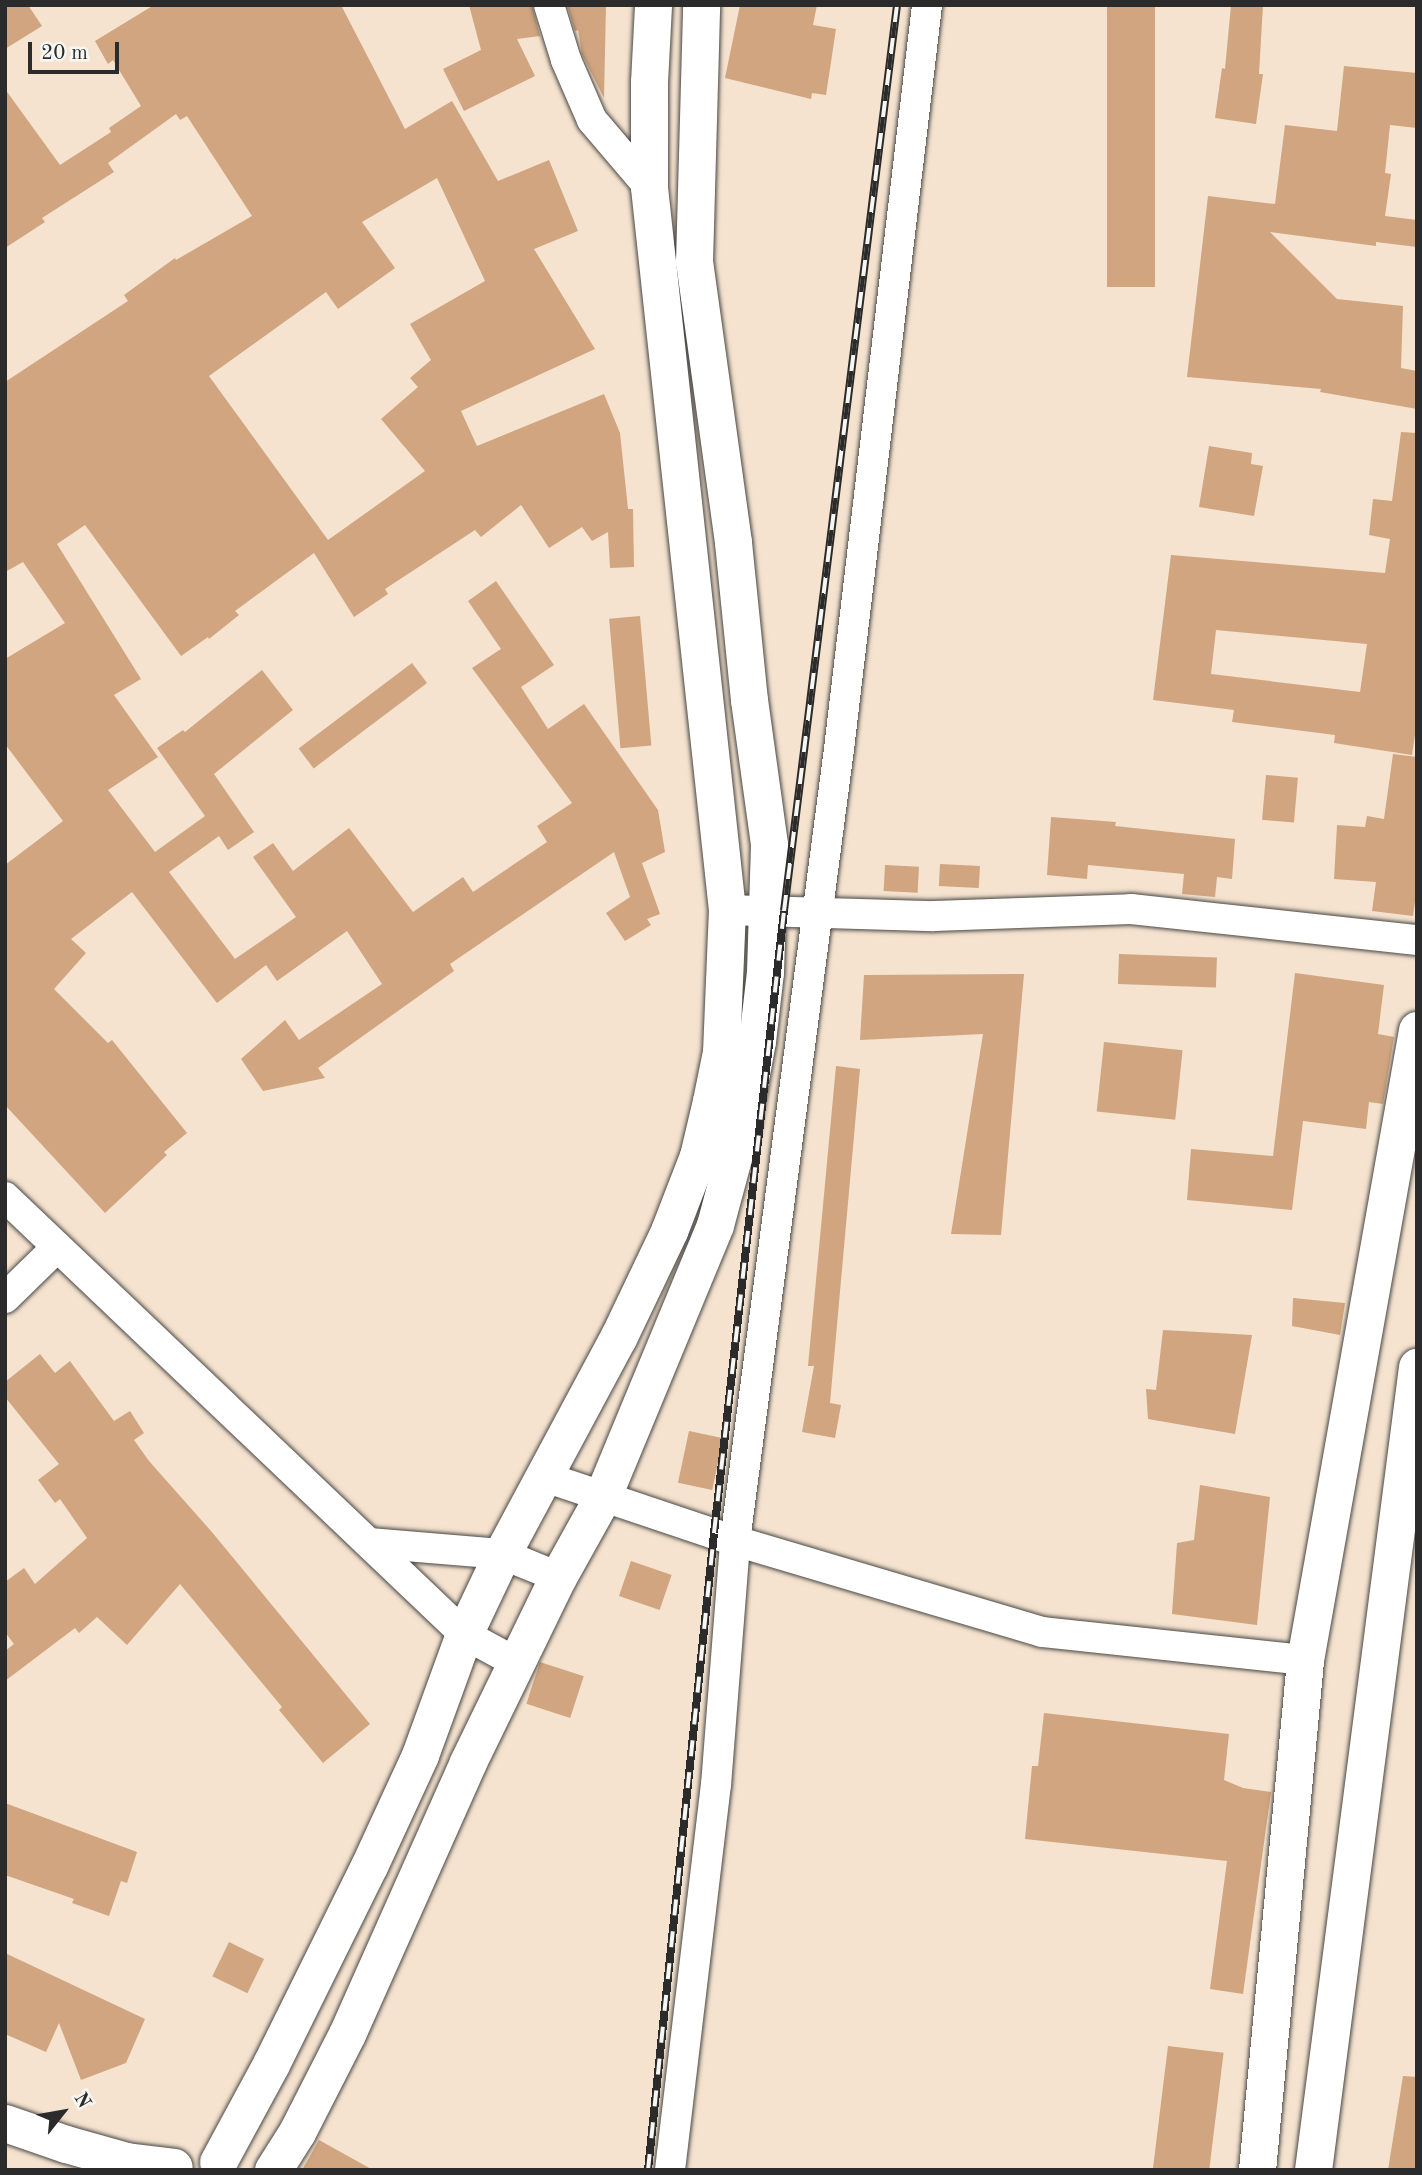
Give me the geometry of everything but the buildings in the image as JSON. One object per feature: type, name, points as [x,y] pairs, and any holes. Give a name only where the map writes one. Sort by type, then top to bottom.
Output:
[{"type":"street","points":[[548,5],[566,60],[592,120],[649,187]]},
{"type":"street","points":[[5,2123],[114,2157],[173,2169],[188,2161],[223,2166],[420,1755],[464,1634],[502,1554],[545,1477],[652,1267],[698,1156],[720,1052],[727,910],[649,187],[649,82],[653,5]]},
{"type":"street","points":[[273,2170],[297,2132],[347,2034],[468,1762],[558,1577],[602,1498],[715,1225],[741,1128],[757,1041],[769,844],[763,785],[749,699],[733,542],[694,262],[701,5]]},
{"type":"street","points":[[670,2170],[715,1799],[735,1541],[882,400],[927,5]]},
{"type":"street","points":[[727,910],[934,916],[1131,909],[1417,940]]},
{"type":"street","points":[[1257,2170],[1305,1660],[1417,1030]]},
{"type":"street","points":[[5,1197],[464,1634],[517,1663]]},
{"type":"street","points":[[5,1298],[57,1247]]},
{"type":"street","points":[[1313,2170],[1417,1367]]},
{"type":"street","points":[[545,1477],[602,1498],[665,1514],[735,1541],[1042,1632],[1305,1660]]},
{"type":"street","points":[[369,1543],[502,1554],[558,1577]]},
{"type":"railway","points":[[648,2170],[714,1533],[784,911],[897,5]]}]
